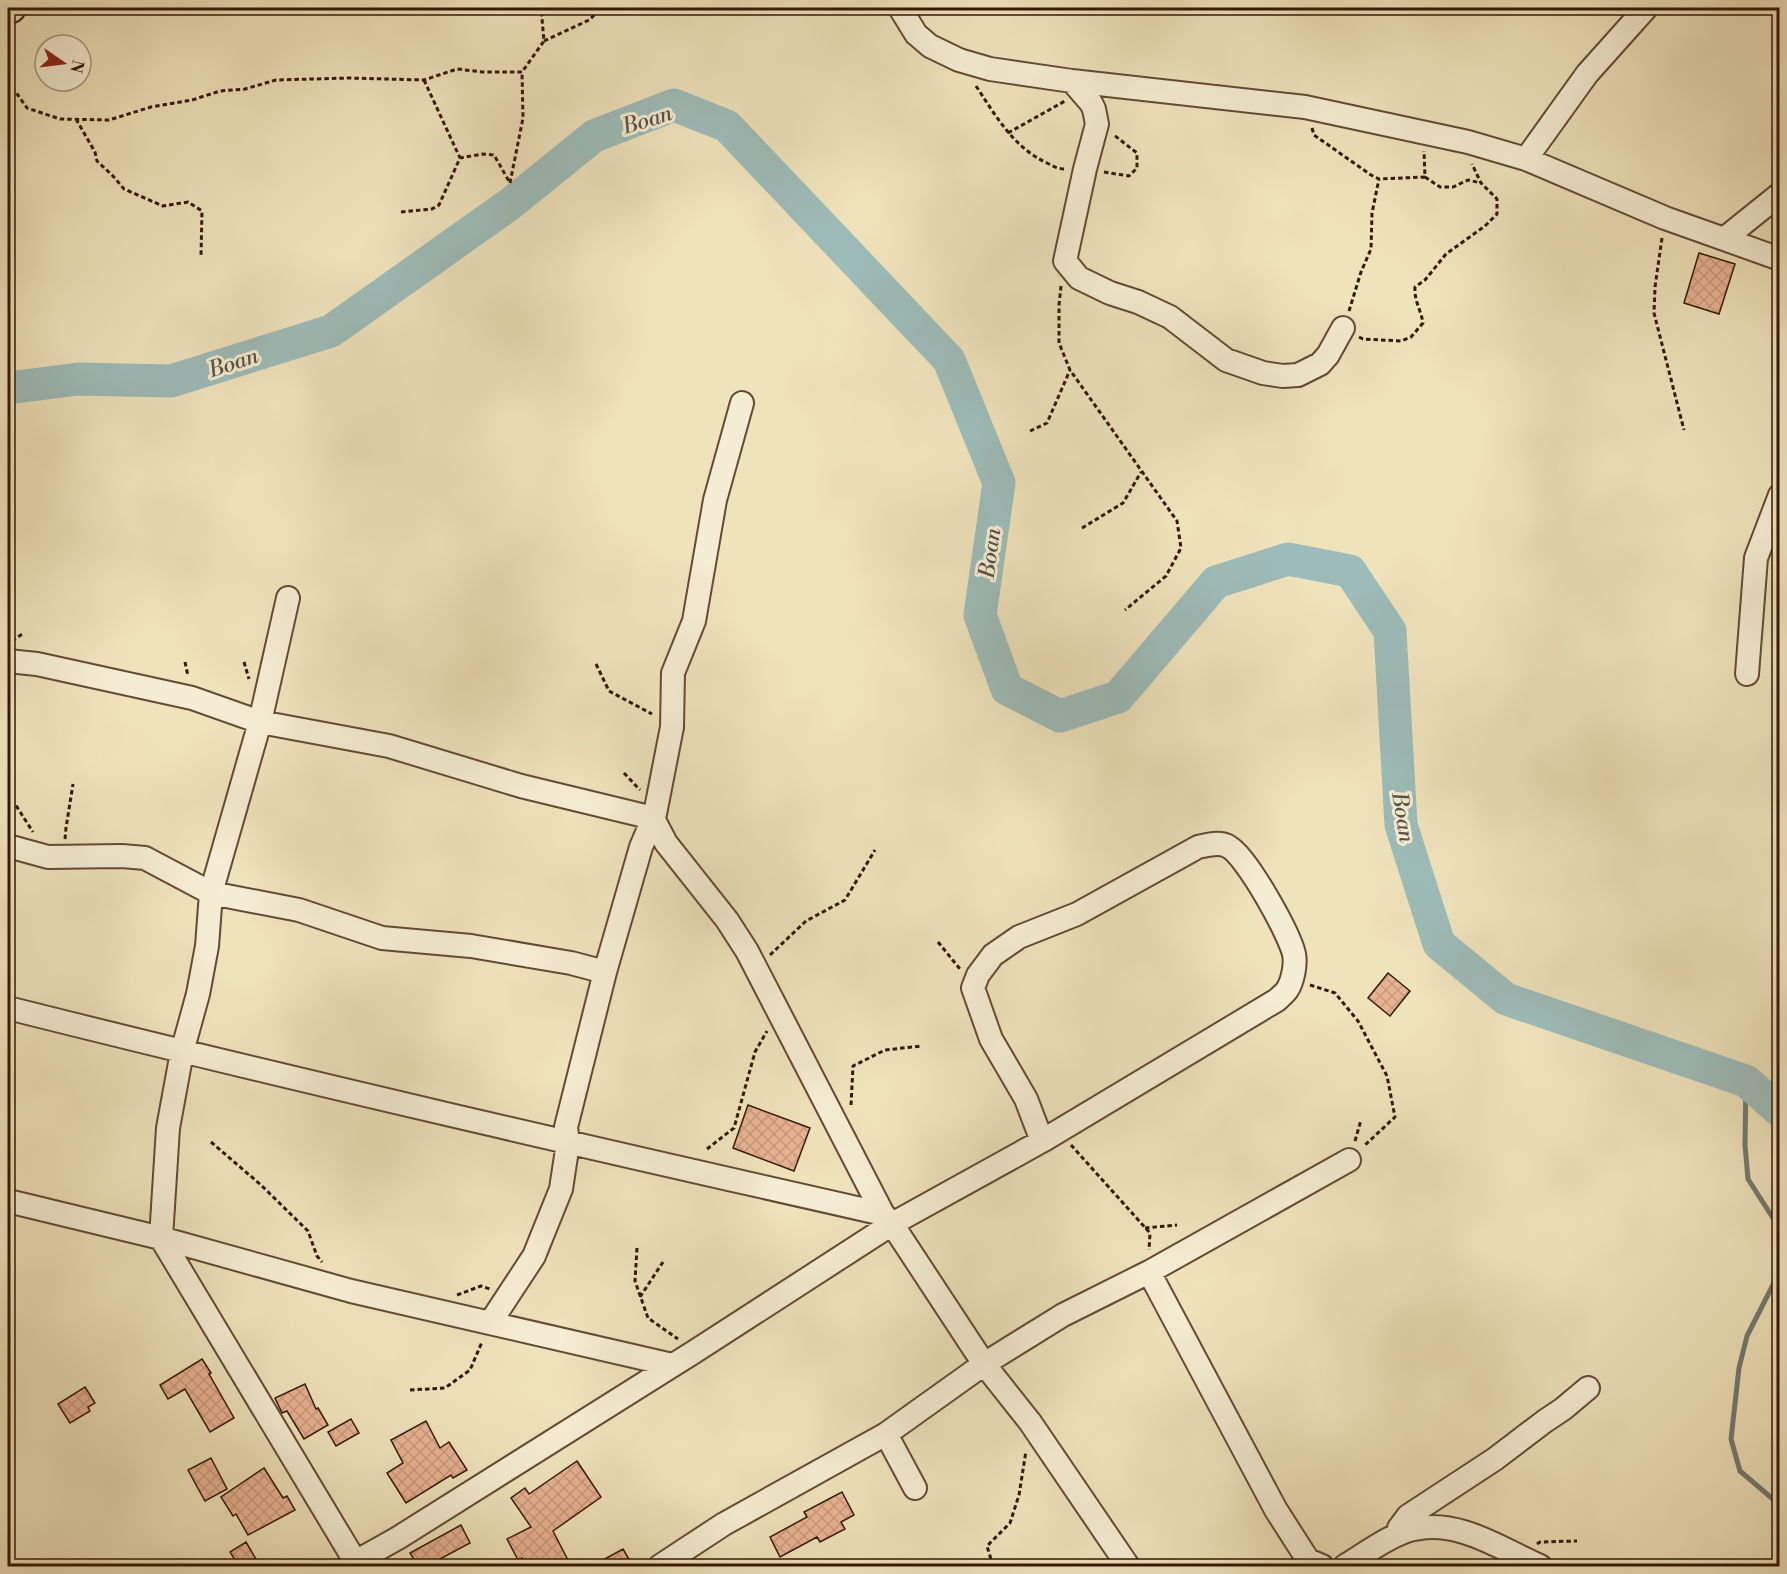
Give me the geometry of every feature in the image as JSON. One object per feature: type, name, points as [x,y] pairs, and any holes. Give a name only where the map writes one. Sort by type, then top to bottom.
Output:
[{"type":"street","points":[[900,8],[916,34],[930,46],[959,60],[990,69],[1077,86],[1305,107],[1468,142],[1526,159],[1665,218],[1779,259]]},
{"type":"street","points":[[1526,159],[1587,74],[1646,8]]},
{"type":"street","points":[[1077,86],[1094,109],[1097,124],[1065,261],[1079,278],[1170,317],[1226,360],[1263,373],[1283,376],[1298,375],[1320,364],[1328,355],[1343,328]]},
{"type":"street","points":[[1724,239],[1779,194]]},
{"type":"street","points":[[490,1323],[534,1256],[561,1189],[568,1143],[566,1126],[605,972],[642,847],[653,818],[672,725],[673,673],[694,621],[715,500],[742,403]]},
{"type":"street","points":[[1747,674],[1756,558],[1779,495]]},
{"type":"street","points":[[288,598],[260,722],[211,894],[207,946],[198,994],[182,1052],[168,1128],[161,1238],[354,1565],[694,1352],[888,1219],[1050,1136],[1277,999],[1287,990],[1292,979],[1294,954],[1283,925],[1242,857],[1228,845],[1214,843],[1198,847],[1077,914],[1020,937],[993,955],[978,975],[972,988],[991,1039],[1050,1136]]},
{"type":"street","points":[[8,661],[37,664],[192,698],[260,722],[389,746],[521,786],[653,818],[666,843],[727,920],[756,968],[888,1219],[984,1364],[1030,1422],[1128,1566]]},
{"type":"street","points":[[8,846],[57,857],[145,858],[211,894],[299,910],[382,938],[471,946],[571,963],[605,972]]},
{"type":"street","points":[[8,1008],[182,1052],[888,1219]]},
{"type":"street","points":[[660,1566],[724,1524],[886,1434],[984,1364],[1063,1315],[1149,1272],[1349,1160]]},
{"type":"street","points":[[8,1201],[161,1238],[351,1291],[672,1365]]},
{"type":"street","points":[[1149,1272],[1276,1510],[1308,1560],[1322,1566]]},
{"type":"street","points":[[1397,1535],[1408,1516],[1495,1459],[1588,1388]]},
{"type":"street","points":[[886,1434],[915,1488]]},
{"type":"street","points":[[1345,1566],[1397,1535],[1413,1529],[1432,1527],[1454,1530],[1498,1545],[1540,1566]]},
{"type":"path","points":[[541,8],[544,41]]},
{"type":"path","points":[[460,158],[483,154],[494,155],[510,183],[524,118],[522,72],[544,41],[589,20],[602,8]]},
{"type":"path","points":[[959,60],[1008,133],[1034,157],[1059,169],[1085,169],[1130,176],[1137,168],[1137,153],[1097,124]]},
{"type":"path","points":[[8,81],[27,108],[60,119],[109,120],[151,107],[192,100],[220,91],[245,88],[276,80],[349,78],[424,80],[457,69],[522,72]]},
{"type":"path","points":[[401,212],[432,209],[439,206],[460,158],[424,80]]},
{"type":"path","points":[[1008,133],[1077,86]]},
{"type":"path","points":[[1305,107],[1314,135],[1379,179],[1425,177],[1440,187],[1453,187],[1468,180],[1481,183]]},
{"type":"path","points":[[76,119],[95,152],[97,161],[114,176],[124,189],[163,206],[188,202],[202,211],[201,256]]},
{"type":"path","points":[[1421,132],[1426,166],[1425,177]]},
{"type":"path","points":[[1379,179],[1372,213],[1371,249],[1343,328],[1363,339],[1401,341],[1411,337],[1423,323],[1422,314],[1414,297],[1415,287],[1425,280],[1446,255],[1485,226],[1497,214],[1497,200],[1481,183],[1473,167],[1468,142]]},
{"type":"path","points":[[1665,218],[1655,287],[1654,313],[1684,430]]},
{"type":"path","points":[[1065,261],[1059,304],[1059,344],[1070,370],[1177,521],[1181,548],[1166,576],[1125,610]]},
{"type":"path","points":[[1030,431],[1047,423],[1070,370]]},
{"type":"path","points":[[1082,528],[1123,504],[1141,472]]},
{"type":"path","points":[[8,643],[24,633]]},
{"type":"path","points":[[596,663],[609,691],[672,725]]},
{"type":"path","points":[[57,857],[66,828],[73,784]]},
{"type":"path","points":[[8,793],[57,857]]},
{"type":"path","points":[[756,968],[806,921],[845,900],[875,850]]},
{"type":"path","points":[[938,942],[957,964],[972,988]]},
{"type":"path","points":[[1292,979],[1335,993],[1358,1021],[1387,1076],[1395,1117],[1349,1160]]},
{"type":"path","points":[[707,1149],[734,1128],[755,1052],[778,1012]]},
{"type":"path","points":[[850,1112],[853,1066],[885,1050],[921,1046]]},
{"type":"path","points":[[1050,1136],[1107,1186],[1150,1233],[1149,1272]]},
{"type":"path","points":[[211,1142],[261,1185],[308,1231],[317,1256],[324,1263]]},
{"type":"path","points":[[1145,1228],[1177,1225]]},
{"type":"path","points":[[637,1248],[635,1281],[648,1318],[668,1330],[694,1352]]},
{"type":"path","points":[[640,1297],[663,1262]]},
{"type":"path","points":[[425,1308],[481,1286],[510,1294]]},
{"type":"path","points":[[410,1390],[445,1388],[470,1370],[490,1323]]},
{"type":"path","points":[[993,1566],[987,1546],[1010,1523],[1019,1495],[1030,1422]]},
{"type":"building","points":[[1699,253],[1735,264],[1719,314],[1684,303]]},
{"type":"building","points":[[1388,973],[1410,991],[1390,1016],[1368,998]]},
{"type":"building","points":[[748,1105],[810,1128],[794,1171],[733,1148]]},
{"type":"building","points":[[202,1359],[234,1418],[210,1432],[185,1389],[168,1399],[160,1385]]},
{"type":"building","points":[[305,1384],[316,1409],[318,1408],[328,1425],[304,1439],[287,1411],[282,1413],[275,1398]]},
{"type":"building","points":[[85,1387],[95,1403],[88,1407],[90,1411],[70,1423],[58,1404]]},
{"type":"building","points":[[351,1419],[359,1433],[336,1446],[328,1432]]},
{"type":"building","points":[[426,1421],[440,1448],[449,1442],[467,1470],[453,1478],[451,1475],[406,1503],[387,1473],[403,1463],[391,1440]]},
{"type":"building","points":[[211,1458],[227,1489],[205,1501],[188,1470]]},
{"type":"building","points":[[577,1461],[601,1497],[553,1531],[571,1566],[527,1566],[522,1558],[518,1560],[507,1539],[531,1527],[511,1498],[525,1488],[529,1494]]},
{"type":"building","points":[[264,1468],[283,1498],[287,1496],[295,1510],[248,1535],[236,1514],[233,1516],[221,1497]]},
{"type":"building","points":[[842,1492],[854,1515],[841,1522],[845,1529],[820,1542],[817,1537],[780,1557],[770,1537],[807,1517],[804,1512]]},
{"type":"building","points":[[461,1525],[470,1543],[427,1566],[418,1566],[410,1553]]},
{"type":"building","points":[[246,1542],[260,1566],[239,1566],[230,1552]]},
{"type":"building","points":[[623,1549],[633,1566],[592,1566]]},
{"type":"waterway","name":"Boan","points":[[8,388],[78,379],[171,381],[331,331],[510,204],[594,136],[674,105],[727,126],[949,360],[999,483],[980,615],[1007,689],[1060,716],[1118,697],[1216,582],[1288,559],[1350,571],[1390,631],[1401,825],[1439,944],[1506,999],[1746,1081],[1780,1111]]},
{"type":"waterway","points":[[1746,1081],[1745,1145],[1748,1179],[1780,1229]]},
{"type":"waterway","points":[[1780,1271],[1747,1336],[1739,1368],[1731,1439],[1740,1471],[1780,1505]]}]
